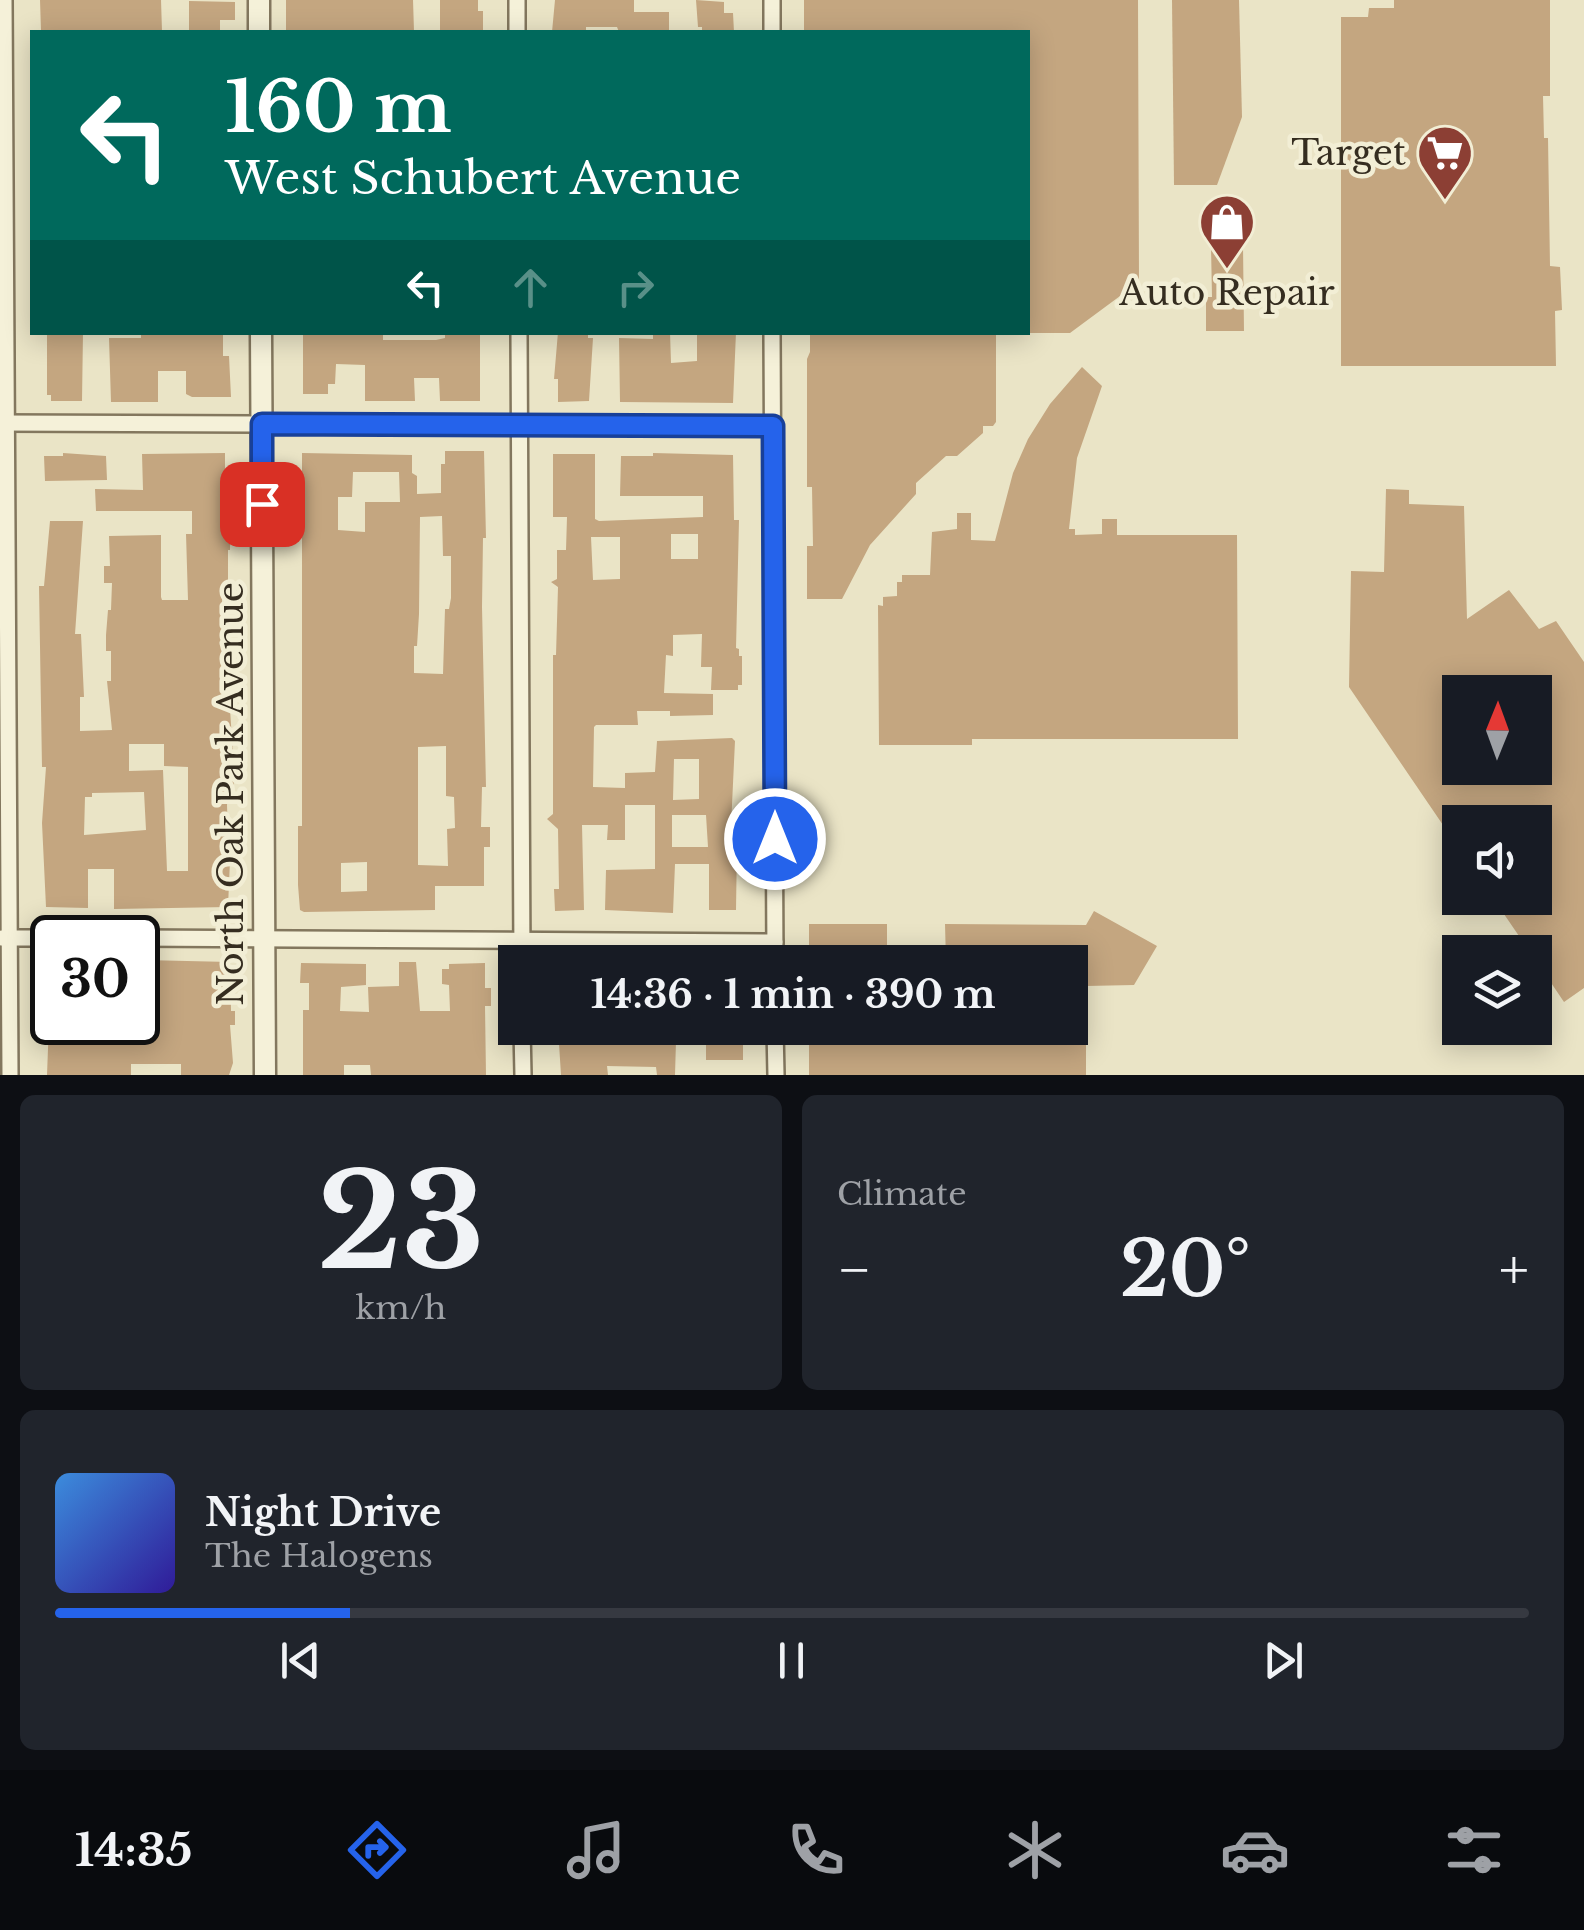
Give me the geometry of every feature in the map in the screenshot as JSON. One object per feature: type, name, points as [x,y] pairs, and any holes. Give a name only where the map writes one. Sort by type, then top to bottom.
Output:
[{"type":"street","points":[[4,0],[5,938],[10,1075]]},
{"type":"street","points":[[259,0],[259,30]]},
{"type":"street","points":[[517,0],[517,30]]},
{"type":"street","points":[[772,0],[772,30]]},
{"type":"street","name":"North Oak Park Avenue","points":[[261,335],[266,1075]]},
{"type":"street","points":[[519,335],[522,945]]},
{"type":"street","points":[[160,938],[775,942],[772,335]]},
{"type":"street","points":[[3,423],[773,426]]},
{"type":"street","points":[[522,1045],[523,1075]]},
{"type":"street","points":[[776,1045],[776,1075]]},
{"type":"building","points":[[40,0],[161,0],[162,30],[41,30]]},
{"type":"building","points":[[286,0],[413,0],[414,30],[286,30]]},
{"type":"building","points":[[440,0],[478,0],[478,11],[483,11],[483,30],[440,30]]},
{"type":"building","points":[[555,0],[634,0],[634,12],[669,12],[669,30],[552,30]]},
{"type":"building","points":[[696,0],[724,2],[724,13],[733,13],[734,30],[698,27]]},
{"type":"building","points":[[804,0],[1138,0],[1139,282],[1070,333],[1030,333],[1030,30],[804,30]]},
{"type":"building","points":[[1172,0],[1239,0],[1242,117],[1217,185],[1174,185]]},
{"type":"building","name":"Target","points":[[1394,0],[1550,0],[1550,96],[1543,96],[1544,138],[1548,138],[1550,266],[1560,267],[1562,310],[1555,311],[1556,366],[1341,366],[1341,17],[1368,17],[1369,8],[1394,8]]},
{"type":"building","points":[[189,1],[235,2],[235,20],[220,20],[220,30],[189,30]]},
{"type":"building","name":"Auto Repair","points":[[1243,245],[1244,331],[1206,331],[1206,297],[1212,297],[1211,246]]},
{"type":"building","points":[[47,335],[83,335],[82,401],[51,401],[51,395],[47,395]]},
{"type":"building","points":[[223,335],[223,356],[229,356],[231,397],[192,397],[186,394],[186,371],[158,371],[158,402],[111,402],[109,338]]},
{"type":"building","points":[[303,335],[383,335],[383,340],[436,340],[445,335],[480,335],[480,401],[440,401],[439,378],[414,378],[415,401],[365,401],[365,365],[336,364],[335,384],[328,384],[328,394],[303,394]]},
{"type":"building","points":[[558,335],[593,338],[589,401],[558,402],[558,379],[554,379]]},
{"type":"building","points":[[653,335],[670,335],[671,363],[697,361],[697,335],[736,335],[733,403],[620,402],[619,338],[653,339]]},
{"type":"building","points":[[810,335],[996,335],[996,422],[983,426],[983,433],[957,456],[946,456],[916,483],[916,494],[870,545],[842,599],[807,599],[807,546],[813,546],[812,487],[807,487]]},
{"type":"building","points":[[1082,367],[1102,386],[1077,458],[1069,529],[1075,529],[1075,535],[1102,534],[1102,519],[1117,519],[1117,535],[1237,535],[1238,739],[972,739],[972,745],[879,745],[878,605],[883,606],[883,597],[897,596],[897,582],[902,582],[902,575],[930,575],[932,532],[957,529],[957,513],[971,513],[971,540],[995,541],[1013,473],[1028,439],[1050,404]]},
{"type":"building","points":[[445,451],[484,451],[486,787],[482,787],[481,827],[490,827],[490,847],[484,847],[484,886],[435,886],[435,910],[304,912],[300,910],[298,885],[298,826],[302,826],[302,453],[412,455],[417,494],[441,493],[441,464],[445,464]],"holes":[[[353,472],[399,472],[400,502],[365,502],[365,532],[338,530],[338,497],[352,497]],[[442,516],[443,556],[451,556],[443,674],[414,673],[420,517]],[[446,746],[446,796],[454,797],[455,828],[447,829],[448,866],[418,865],[418,747]],[[367,862],[367,891],[341,892],[341,863]]]},
{"type":"building","points":[[225,453],[231,501],[228,587],[222,587],[222,635],[229,642],[224,657],[229,662],[229,672],[222,675],[229,687],[225,705],[230,709],[234,770],[234,787],[229,787],[227,805],[231,837],[228,907],[114,909],[114,869],[88,869],[88,908],[46,907],[42,823],[46,767],[42,767],[39,586],[44,586],[50,521],[83,521],[75,634],[81,634],[84,697],[80,697],[80,731],[112,730],[107,681],[111,681],[111,651],[106,651],[106,635],[112,583],[104,583],[104,566],[110,566],[109,536],[161,535],[162,600],[188,600],[186,534],[192,534],[192,511],[96,511],[95,489],[143,490],[142,454]],"holes":[[[129,744],[164,744],[164,766],[188,767],[188,871],[167,871],[163,770],[129,771]],[[144,792],[146,830],[84,835],[85,797],[92,797],[92,793]]]},
{"type":"building","points":[[553,454],[595,454],[595,519],[599,521],[703,517],[703,496],[620,496],[621,456],[733,455],[734,520],[739,520],[736,648],[742,656],[742,685],[738,685],[738,690],[711,690],[712,667],[701,667],[702,634],[673,635],[673,656],[666,655],[664,693],[713,694],[713,715],[670,716],[670,711],[637,711],[638,725],[596,725],[593,787],[625,788],[625,773],[655,772],[657,741],[732,738],[735,741],[731,826],[742,828],[742,844],[737,844],[736,910],[709,910],[709,864],[675,864],[673,913],[605,910],[606,870],[655,869],[655,805],[625,805],[625,840],[607,840],[608,825],[582,825],[584,910],[555,911],[554,889],[559,889],[558,829],[547,819],[553,814],[553,655],[558,587],[551,582],[557,579],[557,550],[566,550],[567,517],[553,517]],"holes":[[[671,534],[698,534],[698,559],[671,559]],[[591,537],[620,537],[620,579],[593,580]],[[674,759],[699,759],[699,799],[673,800]],[[672,815],[706,815],[708,847],[672,847]]]},
{"type":"building","points":[[44,456],[106,456],[107,480],[45,481]]},
{"type":"building","points":[[1386,489],[1409,490],[1409,504],[1464,506],[1467,619],[1509,590],[1539,629],[1556,621],[1584,662],[1584,988],[1564,1002],[1552,984],[1552,935],[1518,935],[1505,915],[1552,915],[1552,805],[1442,805],[1442,824],[1349,687],[1351,571],[1384,572]]},
{"type":"building","points":[[1094,911],[1157,946],[1134,985],[1088,986],[1088,945],[946,945],[945,924],[1086,925]]},
{"type":"building","points":[[809,924],[887,924],[887,945],[809,945]]},
{"type":"building","points":[[160,960],[230,962],[235,1025],[230,1025],[233,1063],[229,1075],[181,1075],[181,1064],[131,1064],[131,1075],[47,1075],[48,1045],[160,1045]]},
{"type":"building","points":[[399,962],[416,962],[420,1011],[450,1011],[449,985],[442,984],[442,969],[449,969],[449,964],[485,963],[485,988],[491,988],[491,1006],[485,1006],[486,1075],[371,1075],[370,1065],[344,1065],[344,1075],[303,1075],[303,1010],[309,1010],[309,983],[300,983],[301,963],[366,964],[366,985],[341,987],[340,1011],[369,1012],[368,987],[399,986]]},
{"type":"building","points":[[559,1045],[676,1045],[675,1075],[657,1075],[656,1067],[607,1066],[608,1075],[561,1075]]},
{"type":"building","points":[[706,1045],[743,1045],[743,1060],[706,1060]]},
{"type":"building","points":[[809,1045],[1086,1045],[1086,1075],[809,1075]]},
{"type":"place","name":"Target","points":[[1445,202]]},
{"type":"place","name":"Auto Repair","points":[[1227,271]]},
{"type":"route","points":[[262,504],[262,424],[773,426],[775,839]]}]
